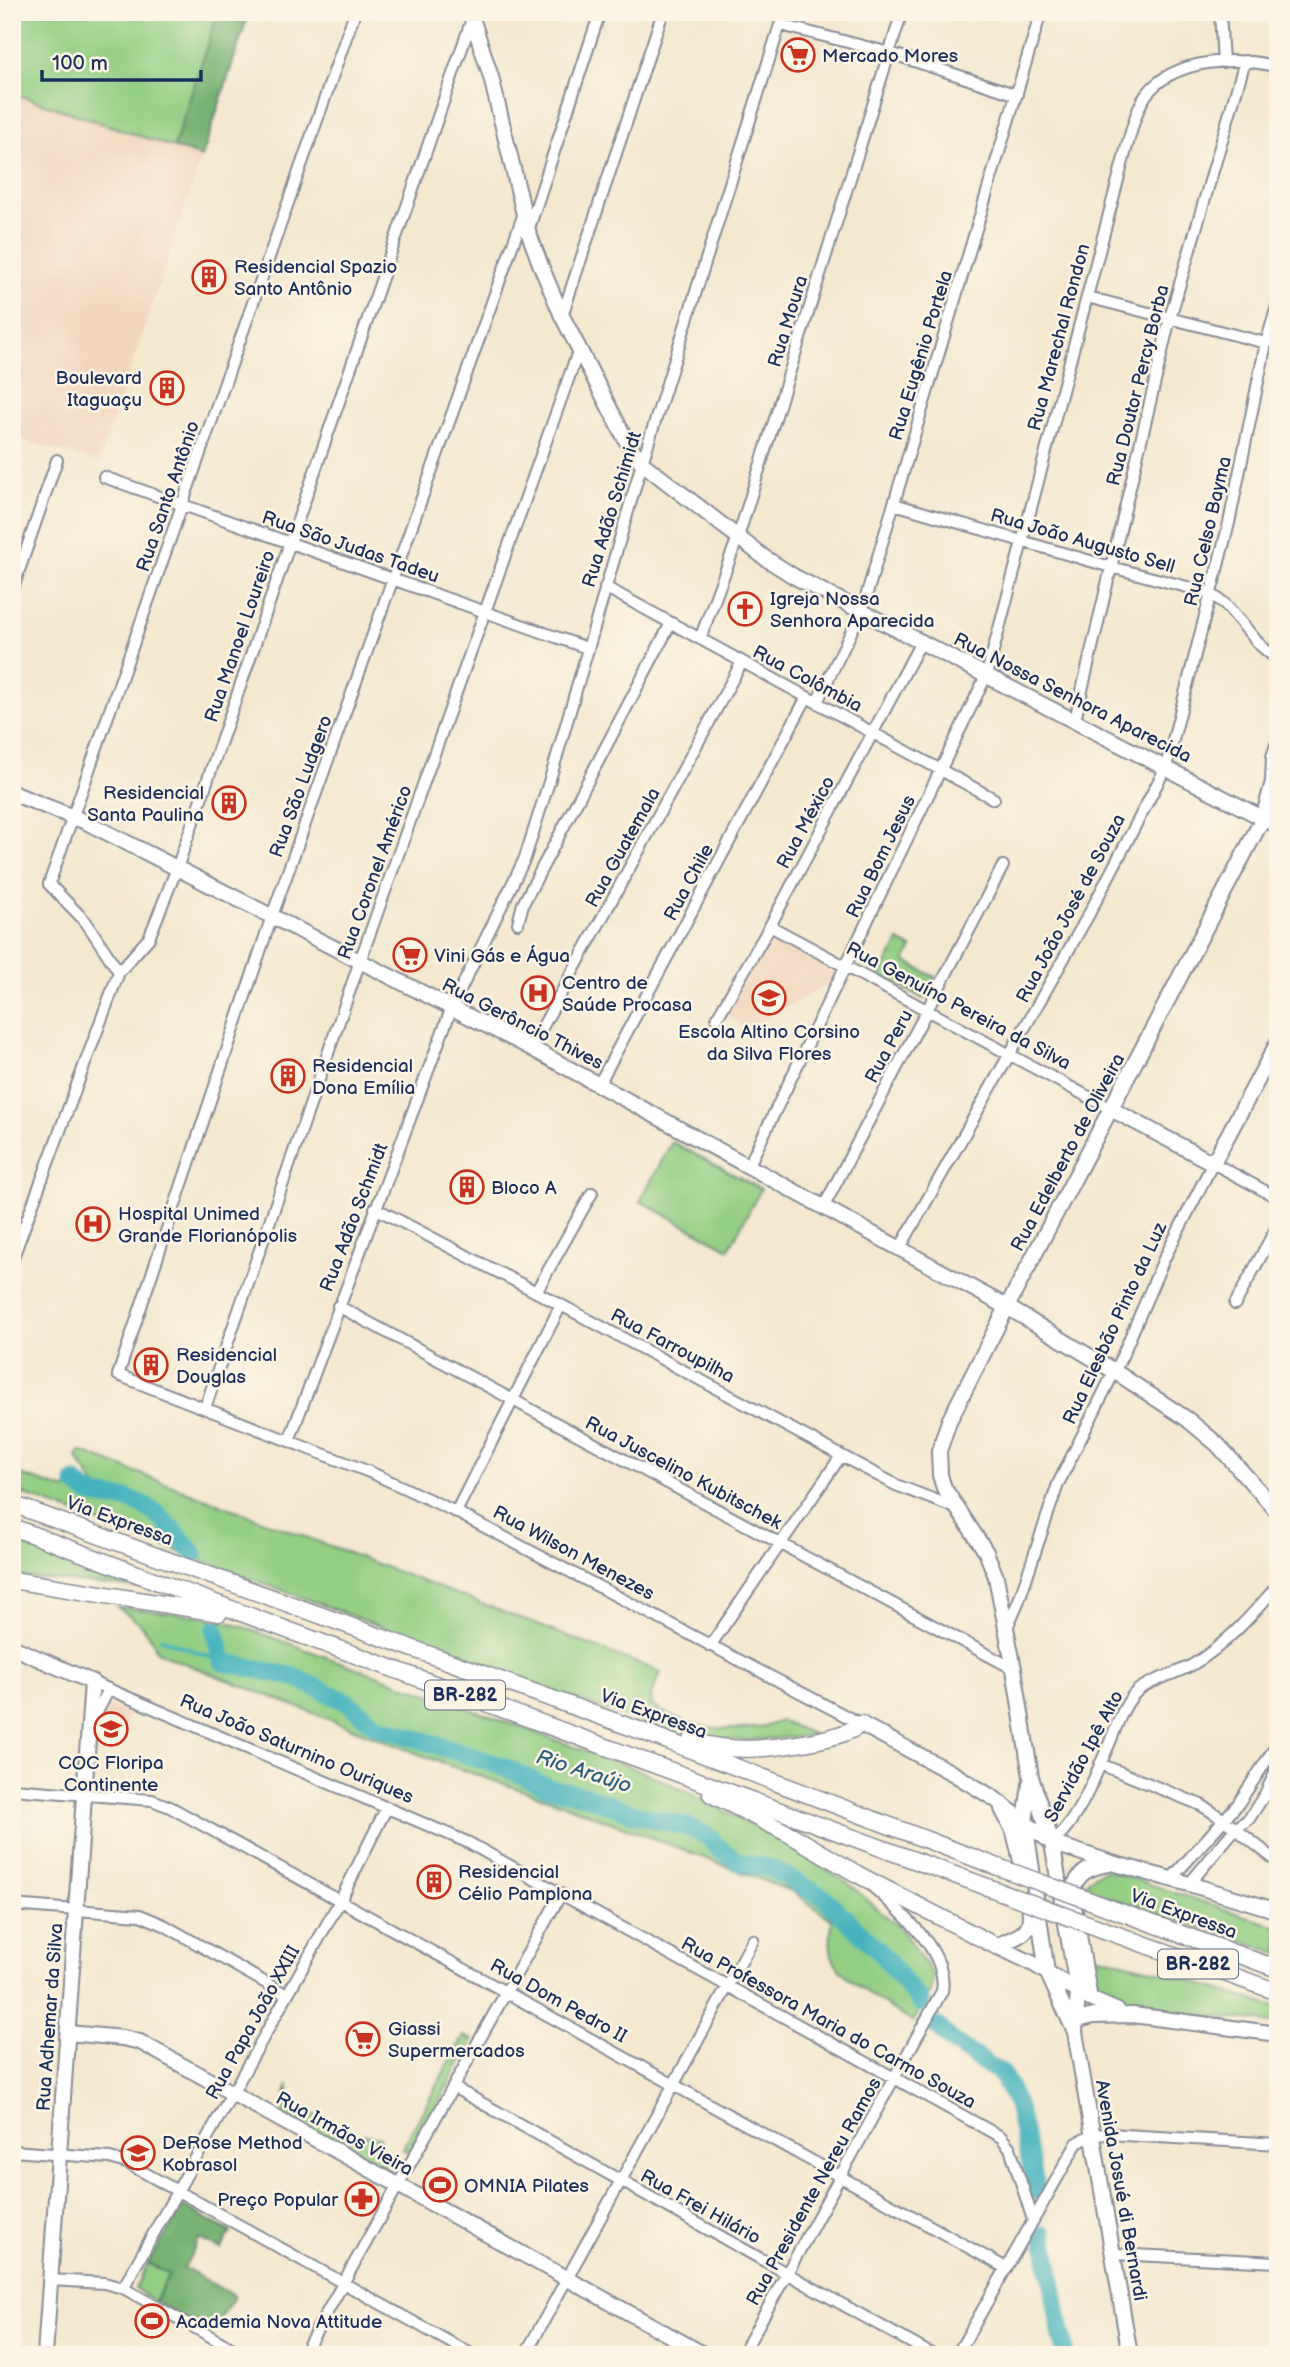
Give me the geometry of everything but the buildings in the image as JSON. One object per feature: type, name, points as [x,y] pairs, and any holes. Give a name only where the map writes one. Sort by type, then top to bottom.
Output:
[{"type":"highway","name":"Via Expressa","points":[[12,1504],[644,1732],[990,1864],[1278,1969]]},
{"type":"highway","name":"BR-282","points":[[12,1527],[1278,1992]]},
{"type":"highway","points":[[12,1580],[154,1601],[263,1621]]},
{"type":"highway","points":[[644,1732],[729,1748],[750,1748],[797,1744],[851,1731],[861,1724]]},
{"type":"highway","points":[[666,1769],[738,1810],[791,1835],[857,1874],[996,1946]]},
{"type":"main road","name":"Rua Nossa Senhora Aparecida","points":[[472,14],[491,77],[528,231],[549,289],[620,429],[642,463],[795,577],[922,640],[1278,826]]},
{"type":"main road","name":"Rua Edelberto de Oliveira","points":[[956,1508],[940,1475],[939,1451],[942,1438],[1007,1307],[1263,818],[1275,779],[1277,753]]},
{"type":"main road","name":"Rua Gerôncio Thives","points":[[12,793],[74,817],[452,1007],[749,1165],[1007,1307],[1114,1371],[1204,1433],[1278,1512]]},
{"type":"main road","name":"Rua Elesbão Pinto da Luz","points":[[1213,1163],[1278,1042]]},
{"type":"main road","name":"Rua Genuíno Pereira da Silva","points":[[1111,1109],[1213,1163]]},
{"type":"main road","name":"Avenida Josué di Bernardi","points":[[956,1508],[979,1540],[992,1565],[1014,1669],[1031,1777],[1052,1843],[1070,1950],[1084,1996],[1076,2026]]},
{"type":"main road","name":"Rua João Saturnino Ouriques","points":[[12,1647],[92,1682]]},
{"type":"main road","name":"Rua Adhemar da Silva","points":[[44,2355],[92,1682]]},
{"type":"main road","name":"Rua Wilson Menezes","points":[[861,1724],[954,1774],[995,1800],[1052,1843],[1278,1912]]},
{"type":"main road","name":"Avenida Josué di Bernardi","points":[[1031,1777],[1025,1822],[1047,1972],[1076,2026],[1130,2355]]},
{"type":"main road","name":"Rua Wilson Menezes","points":[[995,1800],[1016,1805],[1028,1804]]},
{"type":"main road","points":[[995,1800],[1014,1832],[1031,1922],[1023,1934],[996,1946]]},
{"type":"main road","points":[[1029,1855],[1052,1843]]},
{"type":"main road","points":[[1084,1996],[1072,1895],[1074,1885],[1082,1873],[1099,1865],[1112,1863]]},
{"type":"main road","points":[[996,1946],[1112,2010],[1278,2034]]},
{"type":"main road","points":[[1047,1972],[1070,1950]]},
{"type":"main road","points":[[1076,2026],[1094,2016],[1133,2015]]},
{"type":"main road","name":"Rua Irmãos Vieira","points":[[68,2033],[140,2042],[705,2355]]},
{"type":"street","name":"Rua Santo Antônio","points":[[119,972],[86,922],[48,885],[355,12]]},
{"type":"street","points":[[528,231],[600,12]]},
{"type":"street","points":[[562,316],[663,12]]},
{"type":"street","name":"Rua Adão Schimidt","points":[[452,1007],[525,858],[642,463],[784,12]]},
{"type":"street","name":"Rua Moura","points":[[700,639],[738,537],[902,12]]},
{"type":"street","name":"Rua Eugênio Portela","points":[[812,700],[862,610],[1041,12]]},
{"type":"street","points":[[1220,12],[1223,62]]},
{"type":"street","name":"Rua Manoel Loureiro","points":[[12,1260],[119,972],[149,938],[177,868],[472,14]]},
{"type":"street","points":[[781,24],[890,53],[1017,95]]},
{"type":"street","name":"Rua Marechal Rondon","points":[[987,674],[1126,146],[1143,101],[1153,88],[1169,76],[1195,66],[1245,61],[1278,67]]},
{"type":"street","name":"Rua Doutor Percy Borba","points":[[1075,720],[1170,318],[1245,61]]},
{"type":"street","name":"Rua São Ludgero","points":[[118,1375],[272,916],[524,213]]},
{"type":"street","points":[[1087,297],[1266,343]]},
{"type":"street","name":"Rua Celso Bayma","points":[[1166,767],[1229,523],[1266,343],[1278,303]]},
{"type":"street","name":"Rua Coronel Américo","points":[[205,1408],[360,961],[579,349]]},
{"type":"street","points":[[12,591],[57,460]]},
{"type":"street","name":"Rua São Judas Tadeu","points":[[104,477],[587,648]]},
{"type":"street","name":"Rua João Augusto Sell","points":[[894,504],[1111,568],[1210,593],[1225,604],[1261,646],[1278,660]]},
{"type":"street","name":"Rua Colômbia","points":[[605,587],[994,799]]},
{"type":"street","points":[[518,923],[523,904],[671,623]]},
{"type":"street","name":"Rua México","points":[[718,1018],[922,640]]},
{"type":"street","name":"Rua Guatemala","points":[[531,1048],[742,662]]},
{"type":"street","name":"Rua Bom Jesus","points":[[749,1165],[987,674]]},
{"type":"street","name":"Rua Chile","points":[[599,1084],[812,700]]},
{"type":"street","name":"Rua João José de Souza","points":[[900,1248],[1089,914],[1166,767]]},
{"type":"street","points":[[525,858],[543,866]]},
{"type":"street","name":"Rua Peru","points":[[824,1206],[1003,866]]},
{"type":"street","name":"Rua Genuíno Pereira da Silva","points":[[770,926],[1111,1109]]},
{"type":"street","name":"Rua Adão Schmidt","points":[[289,1441],[452,1007]]},
{"type":"street","name":"Rua Genuíno Pereira da Silva","points":[[1213,1163],[1278,1198]]},
{"type":"street","name":"Rua Elesbão Pinto da Luz","points":[[1006,1630],[1019,1600],[1058,1484],[1114,1371],[1164,1259],[1213,1163]]},
{"type":"street","points":[[536,1292],[592,1192]]},
{"type":"street","name":"Rua Farroupilha","points":[[375,1209],[561,1305],[896,1485],[956,1508]]},
{"type":"street","points":[[1235,1304],[1278,1225]]},
{"type":"street","points":[[456,1511],[561,1305]]},
{"type":"street","name":"Rua Juscelino Kubitschek","points":[[338,1306],[1014,1669]]},
{"type":"street","name":"Rua Wilson Menezes","points":[[118,1375],[372,1473],[456,1511],[861,1724]]},
{"type":"street","points":[[710,1646],[841,1456]]},
{"type":"street","name":"Servidão Ipê Alto","points":[[1052,1843],[1066,1830],[1119,1720],[1139,1689],[1181,1671],[1213,1651],[1237,1630],[1278,1585]]},
{"type":"street","name":"Rua João Saturnino Ouriques","points":[[92,1682],[467,1842],[561,1894]]},
{"type":"street","points":[[90,1724],[107,1693]]},
{"type":"street","points":[[1171,1879],[1238,1804],[1278,1743]]},
{"type":"street","points":[[1100,1764],[1188,1798],[1223,1819],[1278,1862]]},
{"type":"street","points":[[1189,1884],[1235,1829],[1249,1819],[1278,1768]]},
{"type":"street","name":"Rua Dom Pedro II","points":[[12,1789],[163,1803],[1006,2269]]},
{"type":"street","name":"Rua Papa João XXIII","points":[[123,2288],[341,1899],[387,1807]]},
{"type":"street","name":"Rua Presidente Nereu Ramos","points":[[742,2355],[942,1990],[940,1967],[932,1950],[916,1929],[857,1874]]},
{"type":"street","points":[[303,2355],[561,1894]]},
{"type":"street","name":"Rua Professora Maria do Carmo Souza","points":[[561,1894],[1005,2141],[1010,2148],[1032,2220]]},
{"type":"street","points":[[12,1905],[131,1913],[152,1919],[287,1995]]},
{"type":"street","points":[[525,2355],[753,1940]]},
{"type":"street","name":"Rua Frei Hilário","points":[[453,2087],[933,2355]]},
{"type":"street","points":[[957,2355],[1077,2143],[1093,2135],[1107,2134],[1278,2144]]},
{"type":"street","points":[[12,2151],[118,2160],[473,2355]]},
{"type":"street","points":[[1114,2254],[1278,2262]]},
{"type":"street","points":[[50,2280],[104,2283],[123,2288],[244,2355]]},
{"type":"shaded area","points":[[12,93],[202,157],[99,462],[12,437]]},
{"type":"shaded area","name":"Escola Altino Corsino da Silva Flores","points":[[770,937],[834,972],[830,983],[746,1030],[725,1013]]},
{"type":"shaded area","name":"COC Floripa Continente","points":[[109,1705],[130,1714],[112,1754],[92,1744]]},
{"type":"green space","points":[[12,12],[249,12],[202,157],[12,93]]},
{"type":"green space","points":[[218,12],[249,12],[202,157],[174,147]]},
{"type":"green space","points":[[899,941],[912,948],[905,961],[936,978],[924,999],[880,975]]},
{"type":"green space","points":[[672,1142],[761,1189],[729,1249],[640,1201]]},
{"type":"green space","points":[[80,1451],[661,1672],[651,1695],[652,1705],[682,1720],[732,1729],[765,1726],[781,1721],[815,1735],[744,1740],[673,1735],[12,1490],[12,1472],[62,1489],[96,1487],[77,1458]]},
{"type":"green space","points":[[12,1541],[140,1588],[12,1576]]},
{"type":"green space","points":[[117,1607],[200,1616],[235,1624],[644,1772],[681,1789],[761,1830],[848,1883],[902,1930],[934,1977],[930,1992],[913,2022],[846,1976],[832,1954],[832,1920],[793,1892],[574,1808],[442,1763],[176,1660],[157,1651],[152,1639],[139,1623]]},
{"type":"green space","points":[[1107,1870],[1278,1927],[1278,1953],[1080,1889],[1094,1875]]},
{"type":"green space","points":[[1092,1954],[1169,1974],[1278,2008],[1278,2024],[1156,2010],[1112,1999],[1099,1987]]},
{"type":"green space","points":[[464,2036],[473,2040],[410,2153],[402,2149]]},
{"type":"green space","points":[[288,2085],[291,2102],[346,2132],[380,2137],[386,2174],[282,2117]]},
{"type":"green space","points":[[183,2206],[231,2232],[221,2249],[199,2239],[184,2268],[234,2296],[212,2334],[155,2302],[169,2274],[148,2263]]},
{"type":"green space","points":[[148,2263],[169,2273],[155,2302],[135,2289]]},
{"type":"waterway","name":"Rio Araújo","points":[[75,1482],[91,1494],[141,1504],[170,1526],[194,1554]]},
{"type":"waterway","name":"Rio Araújo","points":[[215,1629],[223,1662],[294,1677],[347,1702],[375,1725],[504,1767],[549,1788],[587,1796],[634,1814],[688,1827],[709,1837],[717,1847],[738,1862],[772,1869],[823,1897],[878,1950],[921,2003]]},
{"type":"waterway","points":[[160,1638],[223,1662]]},
{"type":"waterway","name":"Rio Araújo","points":[[937,2026],[955,2044],[1002,2074],[1017,2105],[1037,2191]]},
{"type":"waterway","name":"Rio Araújo","points":[[1044,2235],[1065,2355]]},
{"type":"place","name":"Mercado Mores","points":[[798,55]]},
{"type":"place","name":"Residencial Spazio Santo Antônio","points":[[209,277]]},
{"type":"place","name":"Boulevard Itaguaçu","points":[[167,388]]},
{"type":"place","name":"Igreja Nossa Senhora Aparecida","points":[[745,609]]},
{"type":"place","name":"Residencial Santa Paulina","points":[[229,803]]},
{"type":"place","name":"Vini Gás e Água","points":[[410,955]]},
{"type":"place","name":"Centro de Saúde Procasa","points":[[538,993]]},
{"type":"place","name":"Escola Altino Corsino da Silva Flores","points":[[769,998]]},
{"type":"place","name":"Residencial Dona Emília","points":[[288,1076]]},
{"type":"place","name":"Bloco A","points":[[467,1187]]},
{"type":"place","name":"Hospital Unimed Grande Florianópolis","points":[[93,1224]]},
{"type":"place","name":"Residencial Douglas","points":[[151,1365]]},
{"type":"place","name":"COC Floripa Continente","points":[[111,1729]]},
{"type":"place","name":"Residencial Célio Pamplona","points":[[434,1882]]},
{"type":"place","name":"Giassi Supermercados","points":[[363,2039]]},
{"type":"place","name":"DeRose Method Kobrasol","points":[[138,2153]]},
{"type":"place","name":"OMNIA Pilates","points":[[440,2185]]},
{"type":"place","name":"Preço Popular","points":[[362,2199]]},
{"type":"place","name":"Academia Nova Attitude","points":[[152,2321]]}]
